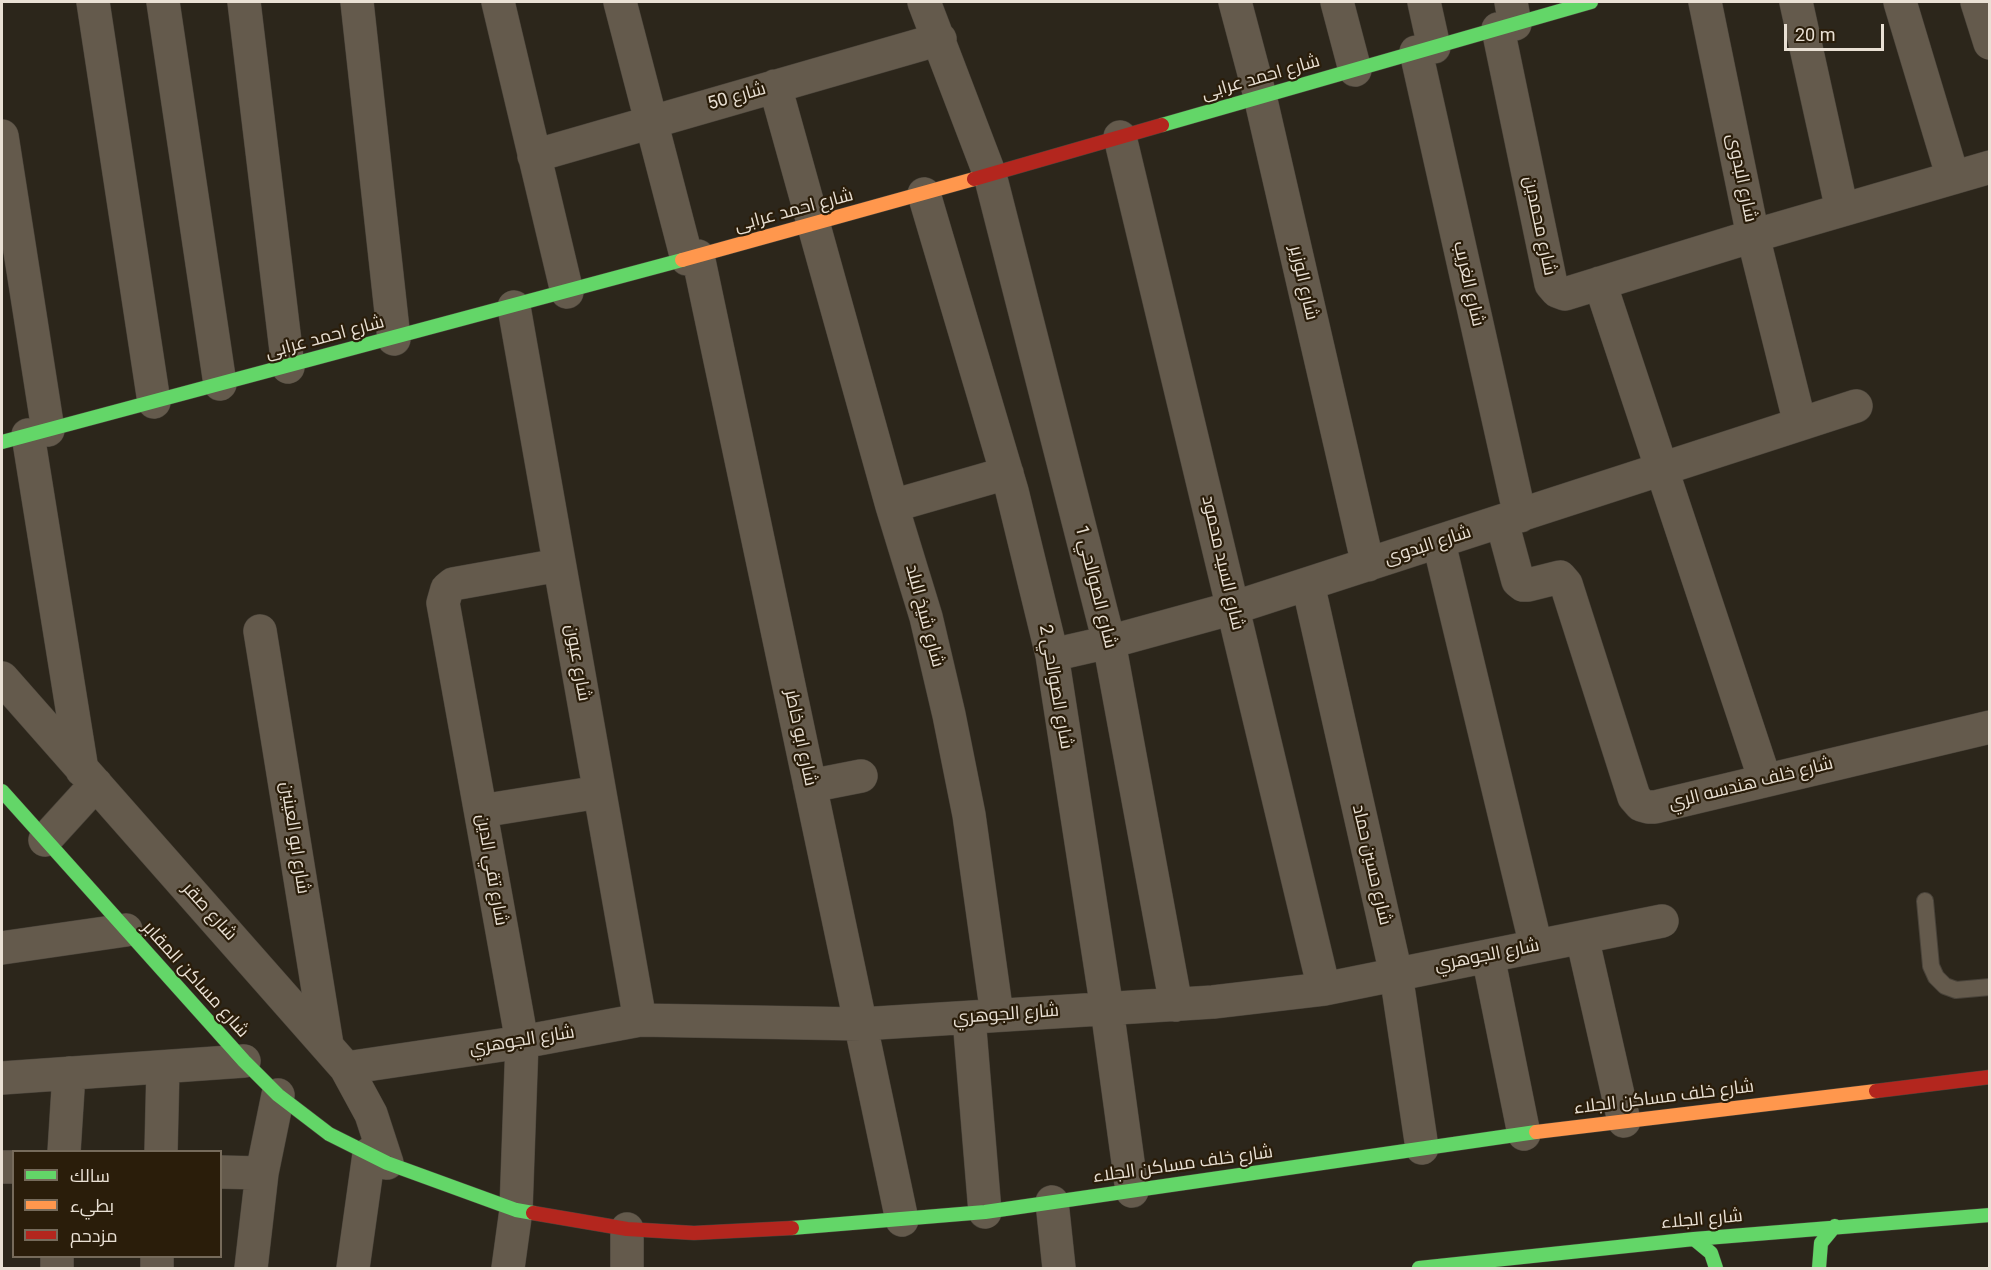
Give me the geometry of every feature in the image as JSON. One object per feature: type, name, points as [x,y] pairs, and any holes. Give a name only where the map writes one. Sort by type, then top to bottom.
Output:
[{"type":"street","points":[[93,2],[153,402]]},
{"type":"street","points":[[163,2],[220,384]]},
{"type":"street","points":[[244,2],[288,367]]},
{"type":"street","points":[[357,2],[394,339]]},
{"type":"street","points":[[501,2],[534,156],[567,292]]},
{"type":"street","name":"شارع ابو خاطر","points":[[620,2],[692,258],[810,786],[902,1220]]},
{"type":"street","name":"شارع الصوالحي 1","points":[[924,2],[990,175],[1109,642],[1176,1005]]},
{"type":"street","name":"شارع الوزير","points":[[1235,2],[1260,96],[1368,565]]},
{"type":"street","points":[[1337,2],[1355,70]]},
{"type":"street","name":"شارع الغريب","points":[[1424,2],[1425,50],[1511,519]]},
{"type":"street","name":"شارع احمد عرابى","points":[[26,436],[814,225],[1425,50],[1508,18],[1592,2]]},
{"type":"street","name":"شارع البدوى","points":[[1705,2],[1753,236],[1800,424]]},
{"type":"street","points":[[1797,2],[1842,210]]},
{"type":"street","points":[[1900,2],[1953,178]]},
{"type":"street","points":[[1977,2],[1989,43]]},
{"type":"street","name":"شارع محمدين","points":[[1508,18],[1551,284],[1557,291],[1565,294],[1989,167]]},
{"type":"street","name":"شارع 50","points":[[534,156],[940,39]]},
{"type":"street","name":"شارع شيخ البلد","points":[[775,86],[892,506],[926,617],[969,815],[983,1016],[985,1212]]},
{"type":"street","points":[[2,136],[26,436],[89,777],[45,840]]},
{"type":"street","name":"شارع السيد محمود","points":[[1120,137],[1324,989]]},
{"type":"street","name":"شارع الصوالحي 2","points":[[924,194],[1007,473],[1052,655],[1107,1009],[1132,1191]]},
{"type":"street","points":[[1600,283],[1765,780]]},
{"type":"street","name":"شارع عيون","points":[[514,307],[640,1020]]},
{"type":"street","name":"شارع البدوى","points":[[1052,655],[1233,608],[1856,406]]},
{"type":"street","points":[[892,506],[1007,473]]},
{"type":"street","name":"شارع خلف هندسه الري","points":[[1511,519],[1518,581],[1523,585],[1528,585],[1560,577],[1566,584],[1634,797],[1641,805],[1655,807],[1989,727]]},
{"type":"street","points":[[1439,543],[1536,946]]},
{"type":"street","name":"شارع تقي الدين","points":[[508,1269],[516,1210],[522,1042],[443,603],[447,589],[453,584],[559,565]]},
{"type":"street","name":"شارع حسين حماد","points":[[1308,584],[1396,974],[1422,1148]]},
{"type":"street","name":"شارع ابو العينين","points":[[260,631],[336,1056]]},
{"type":"street","name":"شارع صقر","points":[[2,678],[336,1056],[371,1114],[378,1158]]},
{"type":"street","points":[[810,786],[861,776]]},
{"type":"street","name":"شارع مساكن المقابر","points":[[2,791],[244,1061],[278,1095],[329,1134],[378,1158]]},
{"type":"street","points":[[481,811],[599,792]]},
{"type":"street","name":"شارع الجوهري","points":[[336,1056],[522,1042],[640,1020],[861,1024],[1176,1005],[1324,989],[1662,921]]},
{"type":"street","points":[[2,948],[126,930]]},
{"type":"street","points":[[1582,938],[1624,1121]]},
{"type":"street","points":[[1488,956],[1524,1134]]},
{"type":"street","points":[[2,1078],[244,1061]]},
{"type":"street","points":[[160,1150],[163,1067]]},
{"type":"street","points":[[64,1150],[69,1073]]},
{"type":"street","name":"شارع خلف مساكن الجلاء","points":[[378,1158],[516,1210],[627,1229],[694,1233],[902,1220],[985,1212],[1524,1134],[1989,1077]]},
{"type":"street","points":[[251,1269],[262,1173],[278,1095]]},
{"type":"street","points":[[353,1269],[378,1158]]},
{"type":"street","points":[[222,1172],[262,1173]]},
{"type":"street","points":[[1052,1202],[1059,1269]]},
{"type":"street","name":"شارع الجلاء","points":[[1419,1269],[1694,1239],[1989,1215]]},
{"type":"street","points":[[1819,1269],[1821,1243],[1835,1226]]},
{"type":"street","points":[[627,1229],[627,1269]]},
{"type":"street","points":[[1694,1239],[1711,1253],[1716,1269]]},
{"type":"lane","points":[[1925,901],[1931,966],[1936,977],[1945,986],[1956,990],[1989,987]]},
{"type":"traffic: fast","points":[[1162,125],[1591,2]]},
{"type":"traffic: fast","points":[[2,442],[682,260]]},
{"type":"traffic: fast","points":[[2,791],[244,1061],[278,1095],[329,1134],[387,1163],[516,1210],[533,1213]]},
{"type":"traffic: fast","points":[[792,1228],[985,1212],[1536,1132]]},
{"type":"traffic: fast","points":[[1419,1268],[1694,1239],[1990,1215]]},
{"type":"traffic: fast","points":[[1819,1268],[1821,1243],[1835,1226]]},
{"type":"traffic: fast","points":[[1694,1239],[1711,1253],[1716,1268]]},
{"type":"traffic: slow","points":[[682,260],[974,179]]},
{"type":"traffic: slow","points":[[1536,1132],[1876,1091]]},
{"type":"traffic: jam","points":[[974,179],[1162,125]]},
{"type":"traffic: jam","points":[[1876,1091],[1990,1077]]},
{"type":"traffic: jam","points":[[533,1213],[627,1229],[694,1233],[792,1228]]}]
